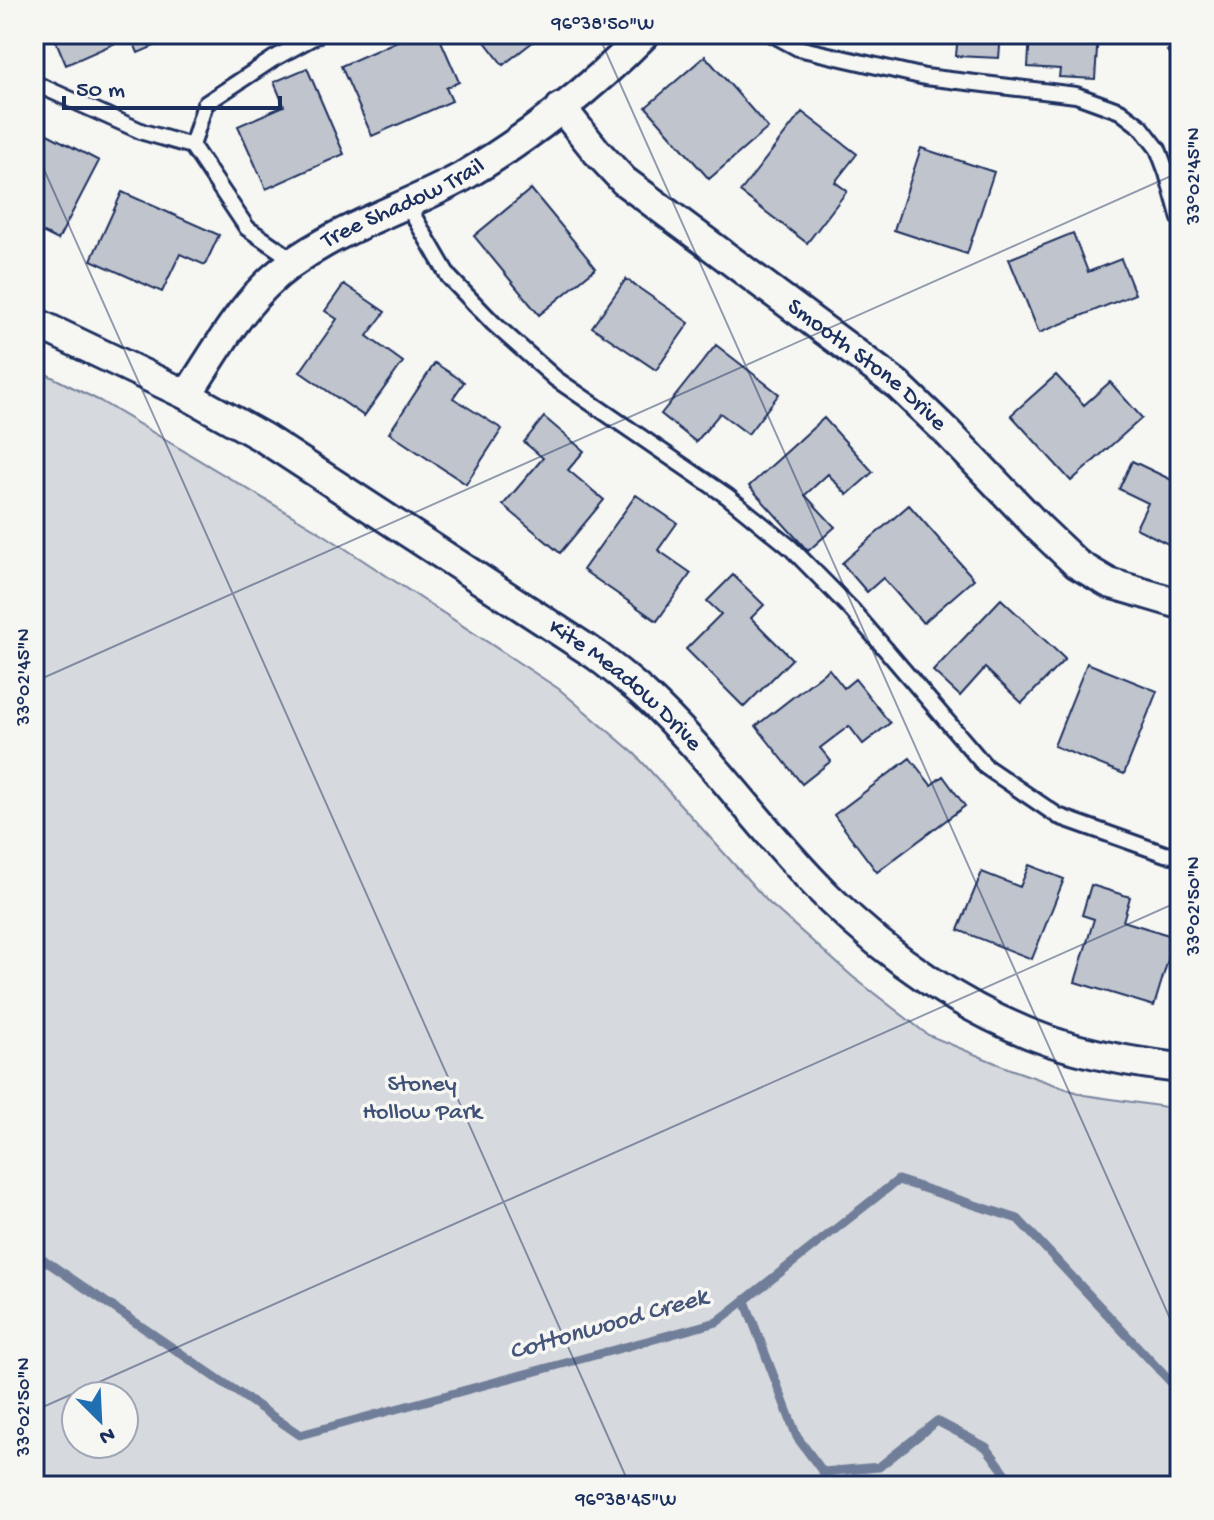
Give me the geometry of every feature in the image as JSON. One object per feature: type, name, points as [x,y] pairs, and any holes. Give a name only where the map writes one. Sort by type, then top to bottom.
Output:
[{"type":"street","name":"Tree Shadow Trail","points":[[187,395],[244,311],[265,286],[295,261],[461,177],[525,136],[619,60],[645,34]]},
{"type":"street","name":"Smooth Stone Drive","points":[[561,107],[624,181],[898,385],[1077,564],[1109,583],[1180,604]]},
{"type":"street","name":"Kite Meadow Drive","points":[[34,322],[187,395],[264,438],[596,655],[644,694],[675,726],[826,896],[865,932],[916,971],[964,1002],[1049,1041],[1097,1055],[1180,1068]]},
{"type":"lane","points":[[192,146],[205,104],[273,59],[319,34]]},
{"type":"lane","points":[[772,34],[798,48],[925,77],[1076,95],[1120,111],[1141,127],[1158,149],[1180,219]]},
{"type":"lane","points":[[34,83],[143,132],[192,146],[247,228],[295,261]]},
{"type":"lane","points":[[406,203],[449,277],[493,323],[556,379],[727,496],[791,548],[852,610],[986,767],[1058,816],[1165,854],[1180,856]]},
{"type":"green space","name":"Stoney Hollow Park","points":[[34,368],[100,401],[323,534],[559,689],[635,754],[768,902],[853,977],[928,1035],[1084,1095],[1180,1109],[1180,1486],[34,1486]]},
{"type":"building","points":[[53,34],[163,34],[166,41],[138,53],[131,36],[66,65]]},
{"type":"building","points":[[413,34],[438,34],[459,82],[446,88],[452,101],[372,136],[341,66]]},
{"type":"building","points":[[479,34],[543,34],[503,65]]},
{"type":"building","points":[[958,34],[1001,34],[999,58],[956,56]]},
{"type":"building","points":[[1030,34],[1098,34],[1095,79],[1059,77],[1060,69],[1028,67]]},
{"type":"building","points":[[1180,41],[1180,67],[1167,51]]},
{"type":"building","points":[[705,56],[768,128],[709,179],[646,107]]},
{"type":"building","points":[[307,68],[344,154],[266,189],[238,126],[284,106],[274,82]]},
{"type":"building","points":[[802,112],[857,154],[835,182],[847,191],[807,243],[740,192]]},
{"type":"building","points":[[34,127],[99,161],[58,240],[34,228]]},
{"type":"building","points":[[921,148],[994,172],[967,254],[894,230]]},
{"type":"building","points":[[531,189],[596,268],[539,315],[474,236]]},
{"type":"building","points":[[122,192],[219,235],[205,265],[180,254],[162,292],[91,260]]},
{"type":"building","points":[[1073,233],[1088,272],[1121,259],[1135,294],[1039,333],[1009,259]]},
{"type":"building","points":[[626,279],[689,323],[656,370],[592,327]]},
{"type":"building","points":[[344,284],[385,312],[367,336],[403,362],[364,416],[300,372],[337,319],[325,311]]},
{"type":"building","points":[[716,345],[779,394],[748,434],[720,413],[696,442],[661,414]]},
{"type":"building","points":[[435,363],[464,382],[453,398],[502,429],[466,484],[389,433]]},
{"type":"building","points":[[1056,375],[1084,405],[1110,382],[1142,418],[1071,481],[1011,415]]},
{"type":"building","points":[[544,417],[584,451],[568,470],[604,500],[560,553],[503,505],[543,458],[524,442]]},
{"type":"building","points":[[824,418],[873,472],[847,495],[828,474],[805,495],[835,527],[808,551],[749,486]]},
{"type":"building","points":[[1132,461],[1180,484],[1180,550],[1136,528],[1148,503],[1119,489]]},
{"type":"building","points":[[636,495],[677,523],[658,550],[691,573],[657,621],[583,570]]},
{"type":"building","points":[[909,505],[974,579],[923,623],[883,578],[867,592],[842,563]]},
{"type":"building","points":[[733,575],[764,605],[751,618],[792,659],[744,707],[686,649],[721,614],[707,601]]},
{"type":"building","points":[[1001,599],[1065,659],[1022,703],[985,668],[960,696],[933,671]]},
{"type":"building","points":[[1087,663],[1157,691],[1124,774],[1054,746]]},
{"type":"building","points":[[829,669],[844,688],[855,679],[890,723],[863,744],[849,726],[820,748],[831,761],[802,784],[756,726]]},
{"type":"building","points":[[910,758],[931,785],[943,776],[965,806],[877,872],[834,815]]},
{"type":"building","points":[[1029,865],[1064,879],[1032,959],[958,930],[982,872],[1020,887]]},
{"type":"building","points":[[1091,885],[1130,897],[1123,921],[1175,937],[1154,1006],[1075,982],[1094,919],[1082,915]]},
{"type":"waterway","name":"Cottonwood Creek","points":[[34,1253],[300,1435],[717,1322],[898,1180],[1018,1219],[1180,1392]]},
{"type":"waterway","points":[[745,1301],[797,1437],[823,1472],[879,1467],[937,1421],[986,1447],[1015,1486]]}]
